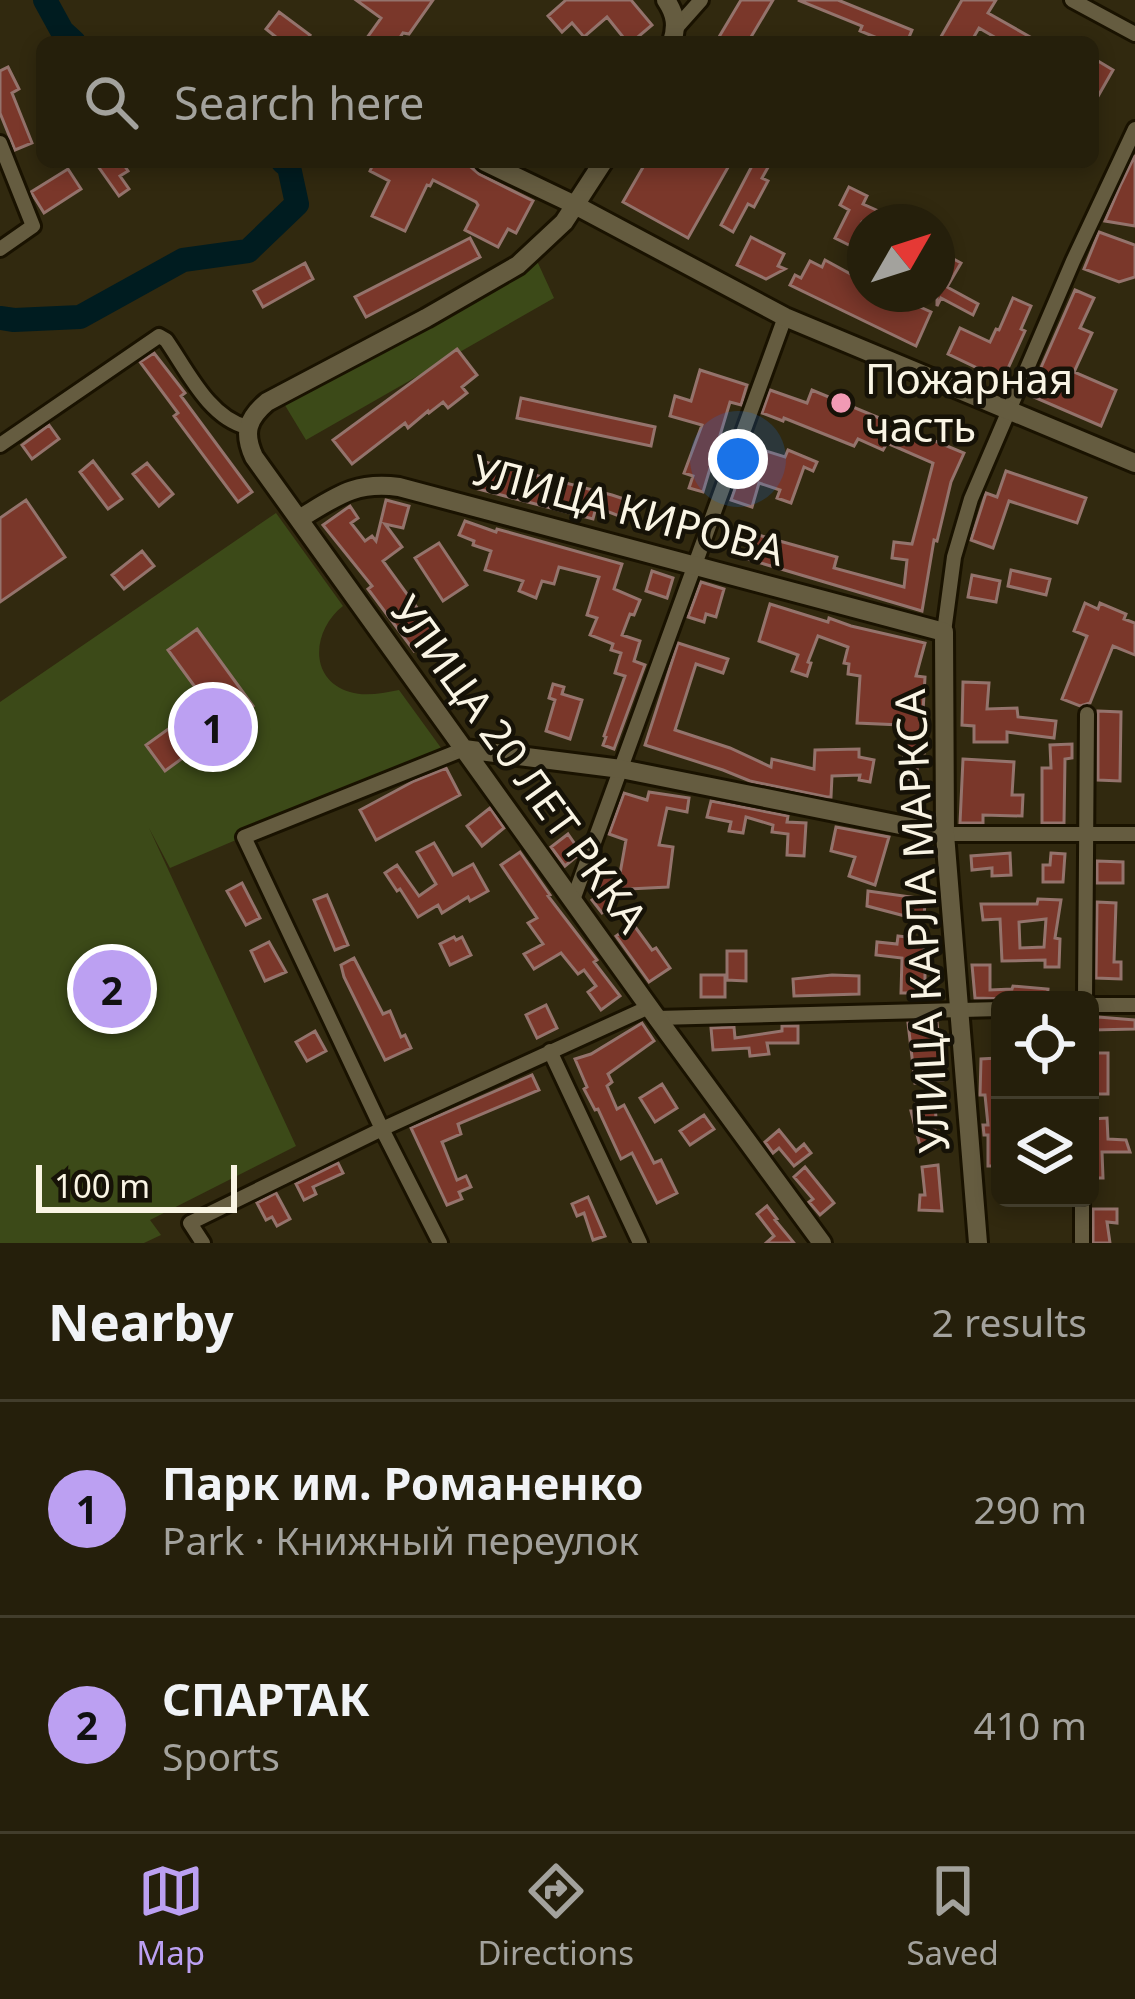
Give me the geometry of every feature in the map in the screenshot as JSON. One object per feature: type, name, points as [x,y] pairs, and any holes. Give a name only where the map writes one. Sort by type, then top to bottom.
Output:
[{"type":"street","points":[[666,0],[674,15],[674,34]]},
{"type":"street","points":[[674,34],[700,0]]},
{"type":"street","points":[[1072,0],[1135,34]]},
{"type":"street","name":"УЛИЦА КАРЛА МАРКСА","points":[[978,1243],[945,834],[944,632],[954,557],[971,499],[1135,129]]},
{"type":"street","points":[[0,143],[33,226],[0,249]]},
{"type":"street","points":[[498,168],[785,317],[1135,464]]},
{"type":"street","points":[[247,427],[267,402],[518,265],[550,237],[599,168]]},
{"type":"street","points":[[572,900],[785,317]]},
{"type":"street","name":"УЛИЦА 20 ЛЕТ РККА","points":[[0,445],[159,336],[166,340],[214,407],[235,424],[247,427],[254,457],[822,1243]]},
{"type":"street","name":"УЛИЦА КИРОВА","points":[[299,518],[349,489],[378,484],[399,487],[944,632]]},
{"type":"street","points":[[1087,991],[1088,714]]},
{"type":"street","points":[[440,1243],[244,837],[464,749],[621,770],[945,834],[1135,834]]},
{"type":"street","points":[[1099,1003],[1135,1005]]},
{"type":"street","points":[[203,1243],[190,1223],[550,1051],[653,1012],[991,1009]]},
{"type":"street","points":[[550,1051],[640,1243]]},
{"type":"street","points":[[1082,1207],[1082,1243]]},
{"type":"green space","points":[[537,261],[554,298],[306,440],[283,402]]},
{"type":"green space","points":[[276,513],[343,606],[325,627],[321,640],[321,665],[327,676],[336,686],[356,693],[399,690],[444,752],[170,868],[149,828],[296,1146],[150,1220],[161,1235],[144,1243],[0,1243],[0,702]]},
{"type":"building","points":[[356,0],[433,0],[409,34],[368,36],[381,18]]},
{"type":"building","points":[[566,0],[631,0],[652,25],[639,36],[622,36],[607,17],[583,36],[572,23],[562,32],[548,16]]},
{"type":"building","points":[[741,0],[773,0],[752,36],[720,36]]},
{"type":"building","points":[[798,0],[838,0],[912,30],[910,36],[872,36],[860,31],[862,26]]},
{"type":"building","points":[[962,0],[996,0],[988,13],[1028,36],[993,36],[979,28],[974,36],[941,36]]},
{"type":"building","points":[[279,12],[310,35],[275,36],[266,29]]},
{"type":"building","points":[[1099,62],[1113,70],[1099,94]]},
{"type":"building","points":[[8,67],[19,89],[12,93],[32,143],[15,150],[0,113],[0,71]]},
{"type":"building","points":[[1135,155],[1135,226],[1105,221],[1121,184]]},
{"type":"building","points":[[99,168],[126,168],[120,176],[129,189],[119,196]]},
{"type":"building","points":[[472,168],[533,201],[516,233],[508,229],[498,247],[465,230],[476,202],[433,180],[405,231],[372,216],[389,181],[370,171]]},
{"type":"building","points":[[643,168],[728,168],[688,238],[623,202]]},
{"type":"building","points":[[751,168],[768,168],[762,178],[768,181],[754,207],[748,204],[733,232],[721,225]]},
{"type":"building","points":[[68,169],[81,189],[44,213],[31,192]]},
{"type":"building","points":[[849,187],[867,196],[863,204],[847,204],[847,209],[840,205]]},
{"type":"building","points":[[847,214],[847,244],[835,238]]},
{"type":"building","points":[[1099,232],[1135,245],[1135,277],[1119,282],[1084,269]]},
{"type":"building","points":[[751,237],[784,254],[778,266],[785,269],[766,279],[737,265]]},
{"type":"building","points":[[470,238],[480,257],[366,317],[355,297]]},
{"type":"building","points":[[825,260],[847,272],[847,312],[931,312],[916,346],[790,285],[795,275],[801,278],[810,261],[822,267]]},
{"type":"building","points":[[305,263],[313,279],[263,307],[254,291]]},
{"type":"building","points":[[1075,290],[1094,298],[1080,328],[1092,333],[1074,372],[1116,390],[1101,426],[1029,395]]},
{"type":"building","points":[[955,291],[978,304],[973,315],[955,305]]},
{"type":"building","points":[[1013,298],[1031,306],[1005,375],[1006,389],[996,377],[948,354],[960,328],[990,342]]},
{"type":"building","points":[[457,349],[477,375],[462,387],[467,393],[448,408],[443,402],[408,428],[405,423],[352,464],[333,440]]},
{"type":"building","points":[[154,353],[252,492],[238,502],[140,362]]},
{"type":"building","points":[[700,370],[747,385],[741,405],[730,402],[703,492],[689,488],[693,476],[684,473],[702,425],[670,416],[675,396],[691,401]]},
{"type":"building","points":[[770,390],[807,403],[812,390],[964,453],[934,540],[922,611],[744,558],[751,533],[837,557],[834,568],[904,587],[907,560],[892,558],[894,542],[912,544],[933,463],[887,443],[883,450],[858,439],[854,446],[762,413]]},
{"type":"building","points":[[521,398],[655,427],[651,446],[517,418]]},
{"type":"building","points":[[49,425],[59,439],[32,459],[22,445]]},
{"type":"building","points":[[750,446],[785,457],[788,450],[817,462],[813,471],[804,467],[791,503],[777,498],[780,490],[759,483],[752,507],[731,500]]},
{"type":"building","points":[[93,461],[122,499],[108,509],[80,472]]},
{"type":"building","points":[[485,462],[633,502],[627,519],[596,507],[593,519],[478,489]]},
{"type":"building","points":[[147,463],[173,494],[159,506],[133,474]]},
{"type":"building","points":[[1006,471],[1086,498],[1077,523],[1009,501],[993,548],[971,540],[986,493],[997,497]]},
{"type":"building","points":[[26,500],[65,557],[0,602],[0,518]]},
{"type":"building","points":[[386,500],[409,506],[403,528],[385,524],[402,547],[383,561],[436,634],[414,651],[368,589],[372,586],[323,525],[350,506],[358,518],[351,523],[365,541],[372,536],[376,541]]},
{"type":"building","points":[[465,521],[622,564],[614,589],[640,600],[622,635],[640,641],[634,661],[645,665],[614,749],[603,745],[604,736],[625,676],[615,673],[621,653],[611,650],[613,644],[590,635],[597,618],[587,615],[599,577],[559,567],[554,584],[542,581],[536,598],[519,591],[523,581],[485,570],[491,551],[459,535]]},
{"type":"building","points":[[439,543],[467,585],[443,601],[415,558]]},
{"type":"building","points":[[142,551],[154,566],[124,589],[112,575]]},
{"type":"building","points":[[1011,570],[1050,579],[1046,595],[1008,586]]},
{"type":"building","points":[[652,571],[673,578],[667,598],[646,591]]},
{"type":"building","points":[[972,575],[1000,581],[996,602],[968,597]]},
{"type":"building","points":[[701,582],[724,589],[716,617],[706,614],[704,622],[688,617]]},
{"type":"building","points":[[1085,603],[1098,609],[1100,603],[1135,623],[1135,655],[1113,646],[1090,703],[1080,706],[1062,699],[1087,636],[1074,631]]},
{"type":"building","points":[[770,604],[925,643],[916,676],[925,677],[924,753],[919,753],[916,780],[901,778],[901,725],[857,723],[860,676],[848,674],[849,664],[844,663],[848,647],[818,636],[807,676],[792,671],[798,655],[759,641]]},
{"type":"building","points":[[197,629],[253,706],[165,771],[146,745],[206,702],[168,650]]},
{"type":"building","points":[[678,643],[728,659],[723,673],[696,664],[675,730],[771,767],[772,759],[814,769],[815,750],[859,749],[859,757],[874,760],[870,782],[859,780],[860,775],[832,776],[831,797],[827,797],[750,781],[645,745]]},
{"type":"building","points":[[963,682],[989,683],[987,709],[1017,708],[1018,717],[1056,721],[1054,738],[1007,732],[1007,742],[974,742],[974,726],[962,725]]},
{"type":"building","points":[[553,684],[564,687],[562,694],[582,700],[570,739],[546,731],[555,700],[549,698]]},
{"type":"building","points":[[1098,711],[1121,712],[1120,781],[1098,780]]},
{"type":"building","points":[[1072,744],[1072,758],[1065,759],[1064,823],[1042,823],[1042,768],[1051,768],[1050,745]]},
{"type":"building","points":[[963,759],[1014,762],[1012,795],[1023,795],[1022,816],[983,815],[983,823],[960,823]]},
{"type":"building","points":[[446,768],[460,795],[376,840],[360,810]]},
{"type":"building","points":[[649,792],[689,798],[687,812],[667,808],[659,845],[673,847],[668,887],[607,890],[616,902],[602,913],[592,900],[606,890],[591,885],[595,874],[619,879],[626,840],[609,834],[624,793],[647,800]]},
{"type":"building","points":[[711,801],[806,823],[804,856],[787,855],[788,834],[772,832],[773,825],[746,817],[743,833],[729,831],[731,822],[707,817]]},
{"type":"building","points":[[490,808],[504,828],[482,846],[467,826]]},
{"type":"building","points":[[836,827],[889,837],[875,885],[849,876],[855,857],[831,851]]},
{"type":"building","points":[[568,834],[579,850],[565,866],[551,847]]},
{"type":"building","points":[[434,843],[453,875],[473,864],[488,891],[442,913],[438,905],[418,917],[385,873],[397,865],[419,896],[436,884],[417,852]]},
{"type":"building","points":[[520,852],[620,996],[601,1010],[588,992],[596,986],[584,970],[578,974],[561,953],[534,969],[524,954],[543,944],[528,923],[537,918],[501,865]]},
{"type":"building","points":[[1010,853],[1011,875],[992,876],[992,868],[972,870],[971,856]]},
{"type":"building","points":[[1051,853],[1065,854],[1063,882],[1043,882],[1043,865],[1050,865]]},
{"type":"building","points":[[1097,861],[1123,862],[1123,883],[1097,883]]},
{"type":"building","points":[[242,883],[260,918],[246,925],[227,891]]},
{"type":"building","points":[[868,891],[925,899],[924,921],[867,906]]},
{"type":"building","points":[[327,895],[348,945],[335,950],[314,900]]},
{"type":"building","points":[[1038,899],[1061,900],[1055,938],[1060,939],[1059,967],[1045,967],[1045,960],[1002,961],[1000,919],[983,920],[981,904],[1037,904]],"holes":[[[1046,919],[1044,947],[1020,948],[1019,922]]]},
{"type":"building","points":[[1097,902],[1116,903],[1114,962],[1121,962],[1121,979],[1096,978]]},
{"type":"building","points":[[633,924],[670,968],[649,982],[616,936]]},
{"type":"building","points":[[898,936],[925,939],[925,993],[901,993],[902,958],[876,955],[877,942],[897,944]]},
{"type":"building","points":[[462,937],[471,955],[450,965],[440,944]]},
{"type":"building","points":[[269,942],[286,972],[265,981],[251,951]]},
{"type":"building","points":[[727,951],[746,951],[746,981],[727,980]]},
{"type":"building","points":[[354,958],[383,1014],[390,1011],[411,1048],[385,1060],[344,977],[341,965]]},
{"type":"building","points":[[972,965],[990,965],[990,990],[1013,986],[1048,989],[991,991],[991,998],[975,998]]},
{"type":"building","points":[[701,975],[725,975],[725,997],[701,997]]},
{"type":"building","points":[[859,976],[859,994],[794,996],[793,979]]},
{"type":"building","points":[[546,1005],[557,1028],[537,1038],[526,1015]]},
{"type":"building","points":[[1099,1017],[1135,1020],[1135,1029],[1099,1030]]},
{"type":"building","points":[[937,1022],[943,1080],[915,1083],[908,1023]]},
{"type":"building","points":[[642,1023],[654,1041],[608,1074],[612,1082],[607,1086],[617,1109],[624,1105],[654,1163],[661,1160],[677,1193],[657,1203],[632,1153],[621,1159],[584,1089],[575,1059]]},
{"type":"building","points":[[782,1026],[798,1026],[798,1043],[767,1043],[769,1054],[750,1056],[749,1048],[713,1050],[711,1028],[734,1027],[735,1038],[782,1031]]},
{"type":"building","points":[[315,1031],[326,1051],[307,1061],[296,1042]]},
{"type":"building","points":[[1099,1053],[1108,1053],[1108,1094],[1099,1094]]},
{"type":"building","points":[[991,1058],[991,1166],[983,1125],[988,1125],[985,1095],[980,1095],[981,1059]]},
{"type":"building","points":[[532,1075],[539,1090],[458,1124],[461,1134],[442,1142],[457,1180],[466,1176],[471,1187],[459,1192],[462,1199],[447,1205],[411,1128]]},
{"type":"building","points":[[662,1084],[677,1108],[655,1122],[640,1098]]},
{"type":"building","points":[[916,1101],[935,1101],[936,1119],[932,1119],[938,1141],[920,1146],[911,1111],[916,1111]]},
{"type":"building","points":[[704,1115],[714,1129],[690,1145],[680,1131]]},
{"type":"building","points":[[1099,1118],[1107,1118],[1108,1139],[1126,1140],[1130,1152],[1102,1152],[1103,1178],[1099,1178]]},
{"type":"building","points":[[779,1130],[796,1151],[804,1144],[811,1153],[794,1166],[779,1148],[773,1153],[765,1142]]},
{"type":"building","points":[[338,1163],[343,1173],[313,1187],[316,1194],[304,1200],[296,1184]]},
{"type":"building","points":[[938,1165],[942,1211],[919,1210],[920,1195],[925,1195],[922,1167]]},
{"type":"building","points":[[805,1167],[834,1203],[820,1215],[794,1177]]},
{"type":"building","points":[[276,1193],[290,1219],[277,1226],[272,1217],[266,1220],[257,1203]]},
{"type":"building","points":[[588,1197],[605,1236],[593,1240],[584,1213],[577,1216],[572,1204]]},
{"type":"building","points":[[767,1206],[794,1243],[766,1243],[774,1236],[757,1214]]},
{"type":"building","points":[[1093,1209],[1117,1209],[1117,1223],[1107,1222],[1110,1243],[1093,1243]]},
{"type":"waterway","points":[[45,0],[67,36]]},
{"type":"waterway","points":[[0,318],[80,317],[183,260],[248,251],[297,204],[289,168]]},
{"type":"place","name":"Пожарная часть","points":[[841,403]]},
{"type":"place","name":"Парк им. Романенко","points":[[213,727]]},
{"type":"place","name":"СПАРТАК","points":[[112,989]]}]
